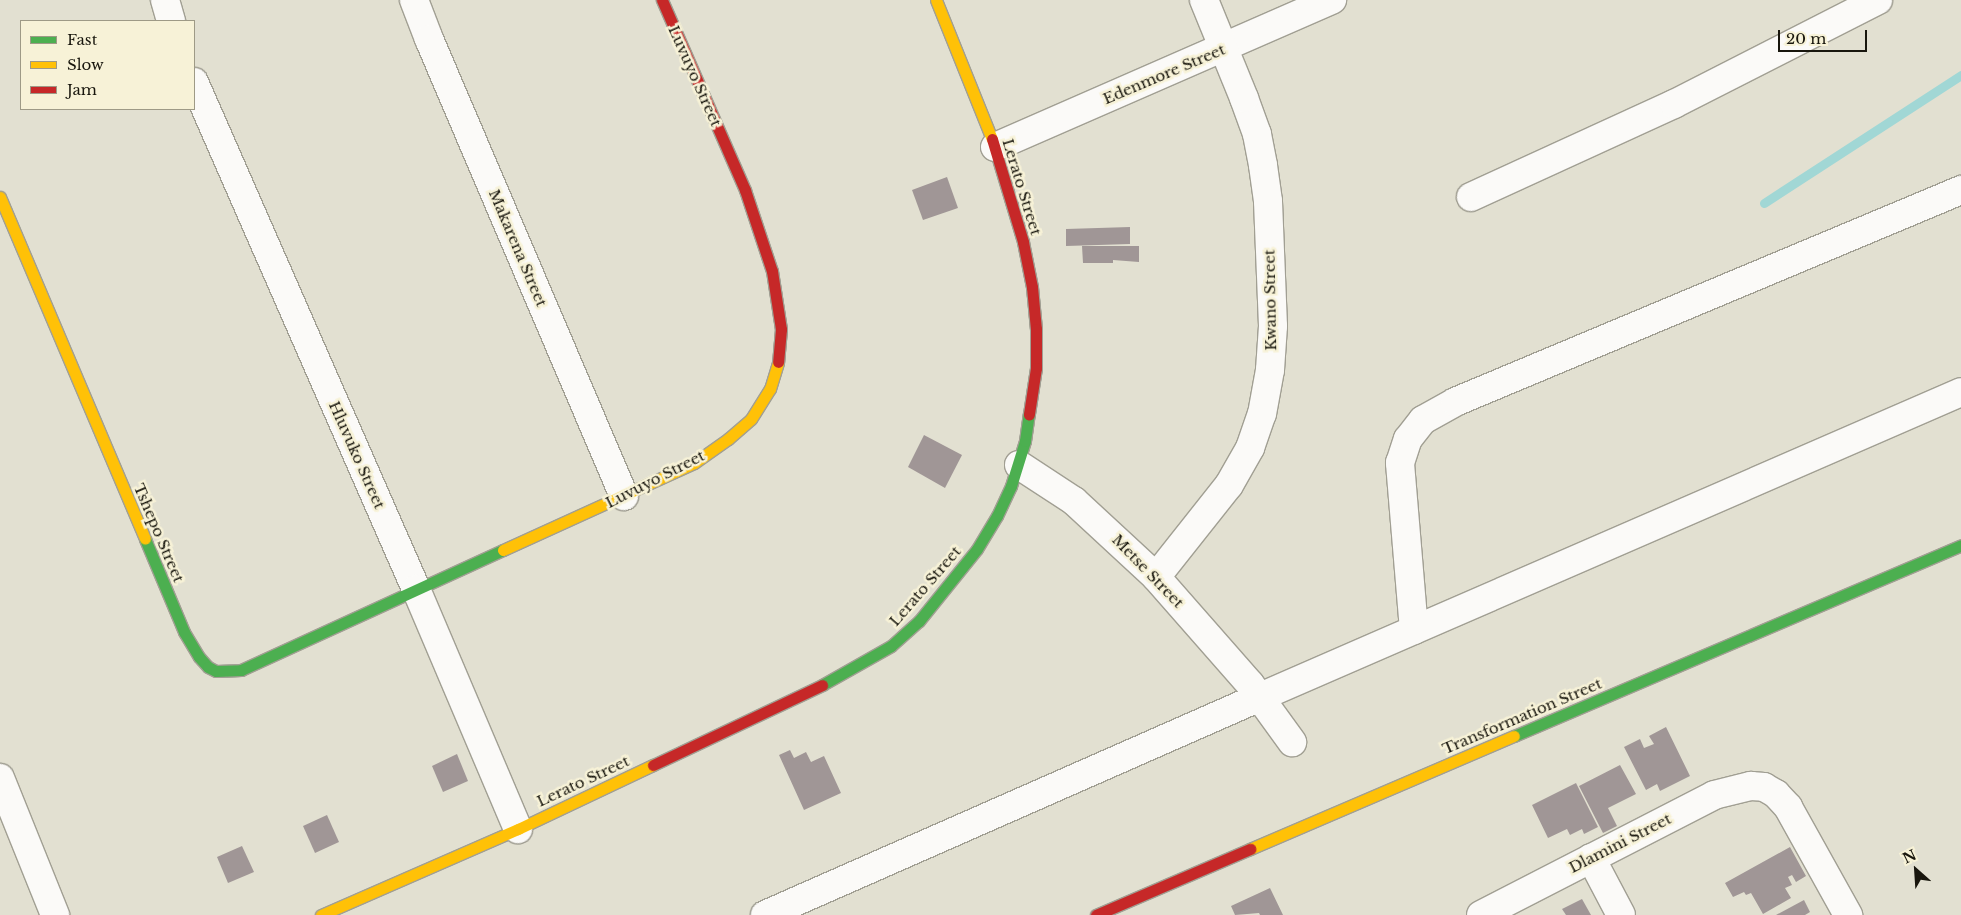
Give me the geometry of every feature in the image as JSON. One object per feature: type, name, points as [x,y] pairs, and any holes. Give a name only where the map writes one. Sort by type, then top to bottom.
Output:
[{"type":"street","points":[[165,0],[171,20]]},
{"type":"street","name":"Makarena Street","points":[[414,0],[624,496]]},
{"type":"street","name":"Luvuyo Street","points":[[416,589],[694,463],[728,439],[750,419],[770,389],[780,356],[781,329],[778,298],[761,233],[745,190],[662,0]]},
{"type":"street","name":"Lerato Street","points":[[321,915],[518,829],[835,679],[891,646],[919,621],[977,549],[997,516],[1019,465],[1032,408],[1036,368],[1036,330],[1032,287],[1023,242],[995,147],[936,0]]},
{"type":"street","name":"Kwano Street","points":[[1156,577],[1229,484],[1250,448],[1262,414],[1270,370],[1273,326],[1268,201],[1263,165],[1256,134],[1204,0]]},
{"type":"street","name":"Edenmore Street","points":[[995,147],[1332,0]]},
{"type":"street","points":[[1471,197],[1674,104],[1878,0]]},
{"type":"street","name":"Hluvuko Street","points":[[195,84],[416,589],[518,829]]},
{"type":"street","points":[[1414,630],[1400,463],[1408,439],[1423,420],[1455,402],[1961,190]]},
{"type":"street","name":"Tshepo Street","points":[[0,197],[184,632],[199,657],[208,667],[216,671],[225,672],[257,664],[416,589]]},
{"type":"street","points":[[765,915],[1961,392]]},
{"type":"street","name":"Metse Street","points":[[1019,465],[1074,501],[1156,577],[1260,697],[1292,742]]},
{"type":"street","name":"Transformation Street","points":[[1096,915],[1961,546]]},
{"type":"street","points":[[0,778],[55,915]]},
{"type":"street","name":"Dlamini Street","points":[[1481,915],[1714,795],[1751,786],[1764,787],[1776,794],[1798,821],[1848,915]]},
{"type":"street","points":[[1591,858],[1621,915]]},
{"type":"building","points":[[947,177],[958,208],[923,220],[912,190]]},
{"type":"building","points":[[1130,227],[1130,244],[1066,246],[1066,229]]},
{"type":"building","points":[[1082,246],[1139,246],[1139,262],[1113,260],[1113,263],[1083,263]]},
{"type":"building","points":[[924,435],[962,455],[945,488],[908,467]]},
{"type":"building","points":[[1666,727],[1690,776],[1660,791],[1657,784],[1646,790],[1624,747],[1640,739],[1644,748],[1654,744],[1649,736]]},
{"type":"building","points":[[790,750],[794,758],[806,752],[811,762],[824,756],[841,793],[804,810],[779,755]]},
{"type":"building","points":[[457,754],[468,781],[443,792],[432,766]]},
{"type":"building","points":[[1620,765],[1636,794],[1608,808],[1617,826],[1603,833],[1579,786]]},
{"type":"building","points":[[1576,783],[1598,827],[1584,834],[1582,829],[1570,835],[1567,829],[1548,838],[1532,805]]},
{"type":"building","points":[[327,815],[339,842],[315,853],[303,826]]},
{"type":"building","points":[[242,846],[254,872],[228,883],[217,857]]},
{"type":"building","points":[[1790,847],[1806,876],[1796,882],[1792,875],[1788,877],[1792,885],[1785,888],[1791,898],[1763,914],[1751,893],[1746,895],[1744,892],[1733,897],[1725,883]]},
{"type":"building","points":[[1270,888],[1283,915],[1260,915],[1259,913],[1235,915],[1231,906]]},
{"type":"building","points":[[1582,899],[1591,915],[1566,915],[1562,909]]},
{"type":"building","points":[[1804,900],[1810,912],[1805,915],[1776,915]]},
{"type":"waterway","points":[[1764,203],[1961,75]]},
{"type":"traffic: fast","points":[[822,685],[891,646],[919,621],[977,549],[997,516],[1011,486],[1025,441],[1029,414]]},
{"type":"traffic: fast","points":[[145,539],[184,632],[199,657],[208,667],[216,671],[241,670],[503,550]]},
{"type":"traffic: fast","points":[[1514,736],[1961,545]]},
{"type":"traffic: slow","points":[[936,0],[992,139]]},
{"type":"traffic: slow","points":[[0,197],[145,539]]},
{"type":"traffic: slow","points":[[503,550],[694,463],[728,439],[751,419],[770,389],[778,362]]},
{"type":"traffic: slow","points":[[1250,849],[1514,736]]},
{"type":"traffic: slow","points":[[321,915],[518,829],[653,765]]},
{"type":"traffic: jam","points":[[662,0],[745,190],[772,271],[781,329],[778,362]]},
{"type":"traffic: jam","points":[[992,139],[1023,242],[1032,287],[1036,329],[1036,368],[1029,414]]},
{"type":"traffic: jam","points":[[653,765],[822,685]]},
{"type":"traffic: jam","points":[[1096,915],[1250,849]]}]
